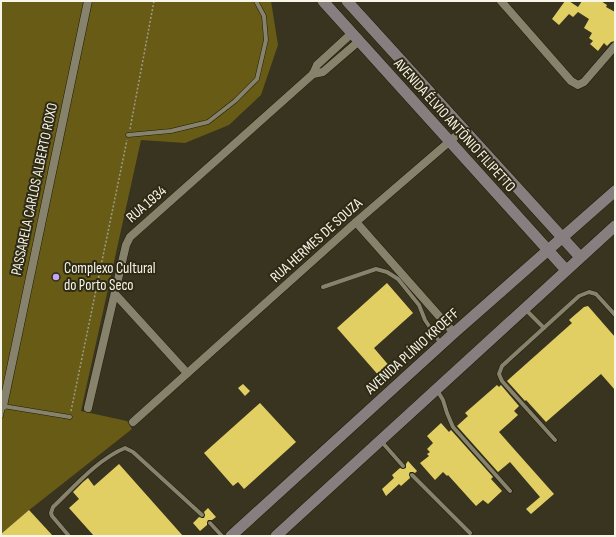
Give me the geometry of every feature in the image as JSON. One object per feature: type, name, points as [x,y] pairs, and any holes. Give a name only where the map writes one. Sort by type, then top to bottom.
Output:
[{"type":"main road","name":"AVENIDA ÉLVIO ANTÔNIO FILIPETTO","points":[[323,1],[357,35],[566,270]]},
{"type":"main road","name":"AVENIDA ÉLVIO ANTÔNIO FILIPETTO","points":[[348,1],[580,257]]},
{"type":"main road","points":[[356,10],[360,18],[357,35],[369,32],[381,38]]},
{"type":"main road","name":"AVENIDA PLÍNIO KROEFF","points":[[231,536],[454,333],[615,191]]},
{"type":"main road","points":[[276,536],[436,388],[615,226]]},
{"type":"street","name":"PASSARELA CARLOS ALBERTO ROXO","points":[[3,406],[88,1]]},
{"type":"street","points":[[501,1],[571,81],[578,85],[584,82],[615,46]]},
{"type":"street","name":"RUA 1934","points":[[88,408],[128,240],[130,237],[313,74],[323,72],[357,35]]},
{"type":"street","name":"RUA HERMES DE SOUZA","points":[[133,422],[356,222],[464,129]]},
{"type":"street","points":[[356,222],[454,333]]},
{"type":"street","points":[[115,294],[187,373]]},
{"type":"lane","points":[[128,135],[171,131],[208,122],[258,79],[266,40],[264,16],[256,1]]},
{"type":"lane","points":[[323,286],[376,269],[387,272],[398,279],[419,305],[424,320],[442,345]]},
{"type":"lane","points":[[555,440],[502,381],[499,374],[502,366],[579,296],[588,292],[596,294],[615,315]]},
{"type":"lane","points":[[524,308],[544,328]]},
{"type":"lane","points":[[436,388],[443,400],[453,428],[510,490]]},
{"type":"lane","points":[[1,416],[3,406],[70,417]]},
{"type":"lane","points":[[380,440],[403,466]]},
{"type":"lane","points":[[69,536],[52,516],[52,507],[114,452],[125,448],[133,452],[202,514]]},
{"type":"lane","points":[[412,476],[470,533]]},
{"type":"lane","points":[[210,523],[222,536]]},
{"type":"path","points":[[70,417],[154,1]]},
{"type":"shaded area","name":"Complexo Cultural do Porto Seco","points":[[1,1],[271,1],[278,45],[261,95],[229,125],[185,143],[141,140],[81,411],[127,421],[132,429],[1,534]]},
{"type":"building","points":[[565,1],[569,1],[578,7],[582,1],[601,1],[607,5],[606,7],[615,12],[615,41],[611,42],[607,46],[604,43],[598,51],[590,44],[593,41],[589,38],[592,33],[584,28],[589,19],[578,12],[573,17],[569,14],[559,25],[552,19]]},
{"type":"building","points":[[387,283],[413,313],[374,348],[391,368],[380,377],[337,328]]},
{"type":"building","points":[[588,306],[615,337],[615,390],[601,374],[546,422],[507,381],[572,323],[569,320],[584,307]]},
{"type":"building","points":[[243,384],[250,391],[245,396],[238,388]]},
{"type":"building","points":[[497,385],[499,387],[501,385],[519,406],[514,411],[518,415],[499,432],[554,494],[531,514],[526,509],[540,497],[510,462],[498,472],[457,426],[468,416],[465,413]]},
{"type":"building","points":[[260,403],[296,442],[244,489],[238,482],[233,486],[204,453]]},
{"type":"building","points":[[441,423],[449,432],[451,430],[493,477],[491,479],[502,491],[488,504],[483,500],[476,506],[448,475],[447,476],[443,472],[435,480],[420,463],[429,456],[427,454],[430,452],[427,449],[433,443],[427,436]]},
{"type":"building","points":[[408,461],[417,471],[415,473],[410,472],[410,478],[401,486],[399,484],[386,496],[382,489],[394,478],[392,475],[400,468],[406,468]]},
{"type":"building","points":[[119,464],[183,536],[94,536],[69,508],[79,499],[73,492],[83,482],[88,478],[94,486]]},
{"type":"building","points":[[208,508],[216,517],[212,520],[208,520],[207,525],[200,531],[193,523],[199,517],[204,518],[204,512]]},
{"type":"building","points":[[29,510],[53,536],[1,536],[1,534]]},
{"type":"place","name":"Complexo Cultural do Porto Seco","points":[[56,277]]}]
